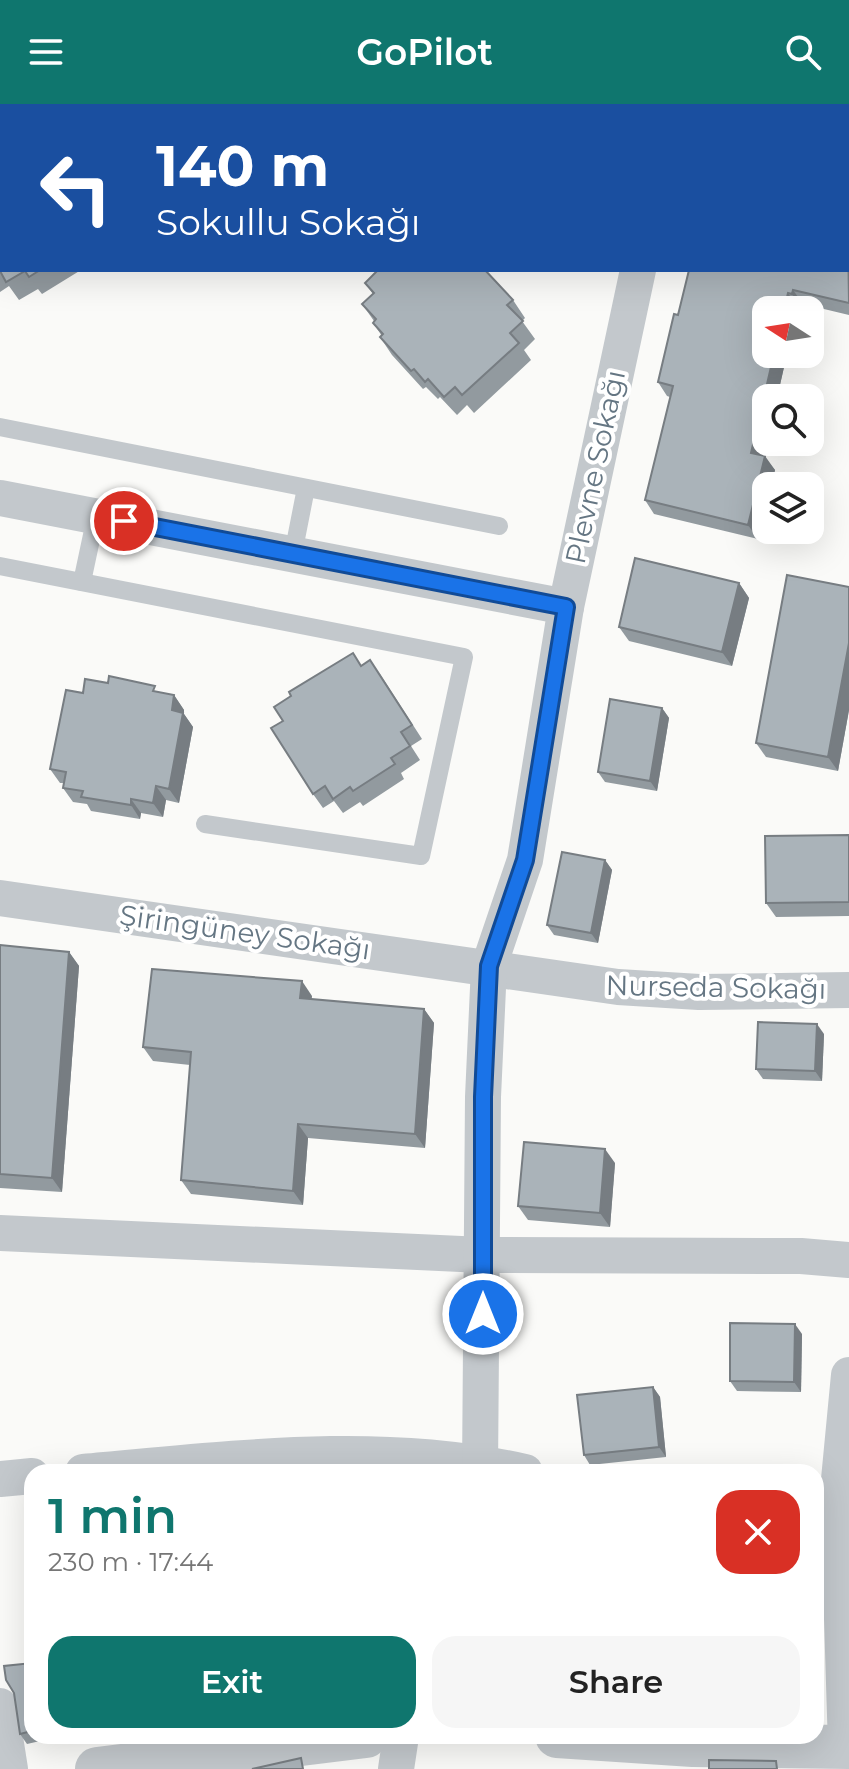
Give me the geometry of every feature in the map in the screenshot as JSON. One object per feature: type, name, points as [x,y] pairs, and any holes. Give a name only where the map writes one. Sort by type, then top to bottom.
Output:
[{"type":"street","name":"Plevne Sokağı","points":[[480,1464],[483,1097],[489,966],[525,860],[566,607],[638,272]]},
{"type":"street","points":[[0,498],[566,607]]},
{"type":"street","name":"Şiringüney Sokağı","points":[[0,898],[489,966]]},
{"type":"street","name":"Nurseda Sokağı","points":[[489,966],[618,987],[699,992],[849,990]]},
{"type":"street","points":[[0,1233],[483,1255],[801,1256],[849,1260]]},
{"type":"street","points":[[609,1744],[694,1757],[847,1747],[834,1490],[849,1375]]},
{"type":"street","points":[[177,1464],[306,1453],[395,1453],[462,1464]]},
{"type":"street","points":[[0,1479],[24,1477]]},
{"type":"street","points":[[0,1706],[10,1769]]},
{"type":"street","points":[[97,1769],[301,1744]]},
{"type":"street","points":[[396,1769],[400,1744]]},
{"type":"lane","points":[[0,427],[499,526]]},
{"type":"lane","points":[[293,554],[306,488]]},
{"type":"lane","points":[[82,582],[96,516]]},
{"type":"lane","points":[[0,566],[464,657],[421,856],[205,824]]},
{"type":"building","points":[[1,272],[23,272],[6,282]]},
{"type":"building","points":[[376,272],[487,272],[513,300],[507,305],[523,321],[510,333],[519,343],[462,395],[455,387],[444,397],[428,379],[425,382],[414,369],[411,371],[380,337],[383,334],[373,323],[376,319],[362,304],[374,293],[365,283]]},
{"type":"building","points":[[689,272],[849,272],[849,303],[793,290],[787,296],[752,296],[752,368],[771,368],[767,384],[752,384],[751,453],[752,456],[765,456],[761,472],[752,472],[752,509],[748,525],[645,500],[673,386],[658,382],[674,314],[678,315]]},
{"type":"building","points":[[635,558],[739,583],[722,652],[619,627]]},
{"type":"building","points":[[787,575],[849,587],[849,643],[828,757],[756,743]]},
{"type":"building","points":[[353,653],[361,666],[370,660],[412,725],[401,732],[410,746],[391,758],[395,764],[353,791],[350,787],[333,799],[325,786],[313,794],[271,728],[283,721],[274,707],[291,696],[289,692]]},
{"type":"building","points":[[109,676],[155,686],[153,691],[174,695],[172,710],[183,713],[169,789],[156,786],[153,803],[131,799],[131,805],[81,797],[83,791],[63,788],[66,772],[50,769],[66,690],[83,693],[85,679],[108,683]]},
{"type":"building","points":[[610,699],[662,708],[650,781],[598,772]]},
{"type":"building","points":[[849,835],[849,902],[766,903],[765,836]]},
{"type":"building","points":[[562,852],[605,860],[591,933],[547,925]]},
{"type":"building","points":[[0,945],[69,952],[52,1178],[0,1174]]},
{"type":"building","points":[[152,969],[302,981],[300,998],[424,1009],[415,1134],[298,1124],[293,1191],[181,1180],[191,1052],[143,1047]]},
{"type":"building","points":[[758,1022],[817,1024],[815,1071],[756,1069]]},
{"type":"building","points":[[524,1142],[605,1149],[600,1213],[518,1206]]},
{"type":"building","points":[[730,1323],[795,1324],[794,1382],[730,1381]]},
{"type":"building","points":[[653,1387],[659,1447],[584,1455],[577,1395]]},
{"type":"building","points":[[24,1664],[24,1733],[20,1734],[14,1693],[6,1680],[4,1666]]},
{"type":"building","points":[[301,1758],[303,1769],[252,1769]]},
{"type":"building","points":[[709,1760],[776,1761],[777,1769],[709,1769]]},
{"type":"route","points":[[124,521],[566,607],[525,860],[489,966],[483,1097],[483,1314]]}]
